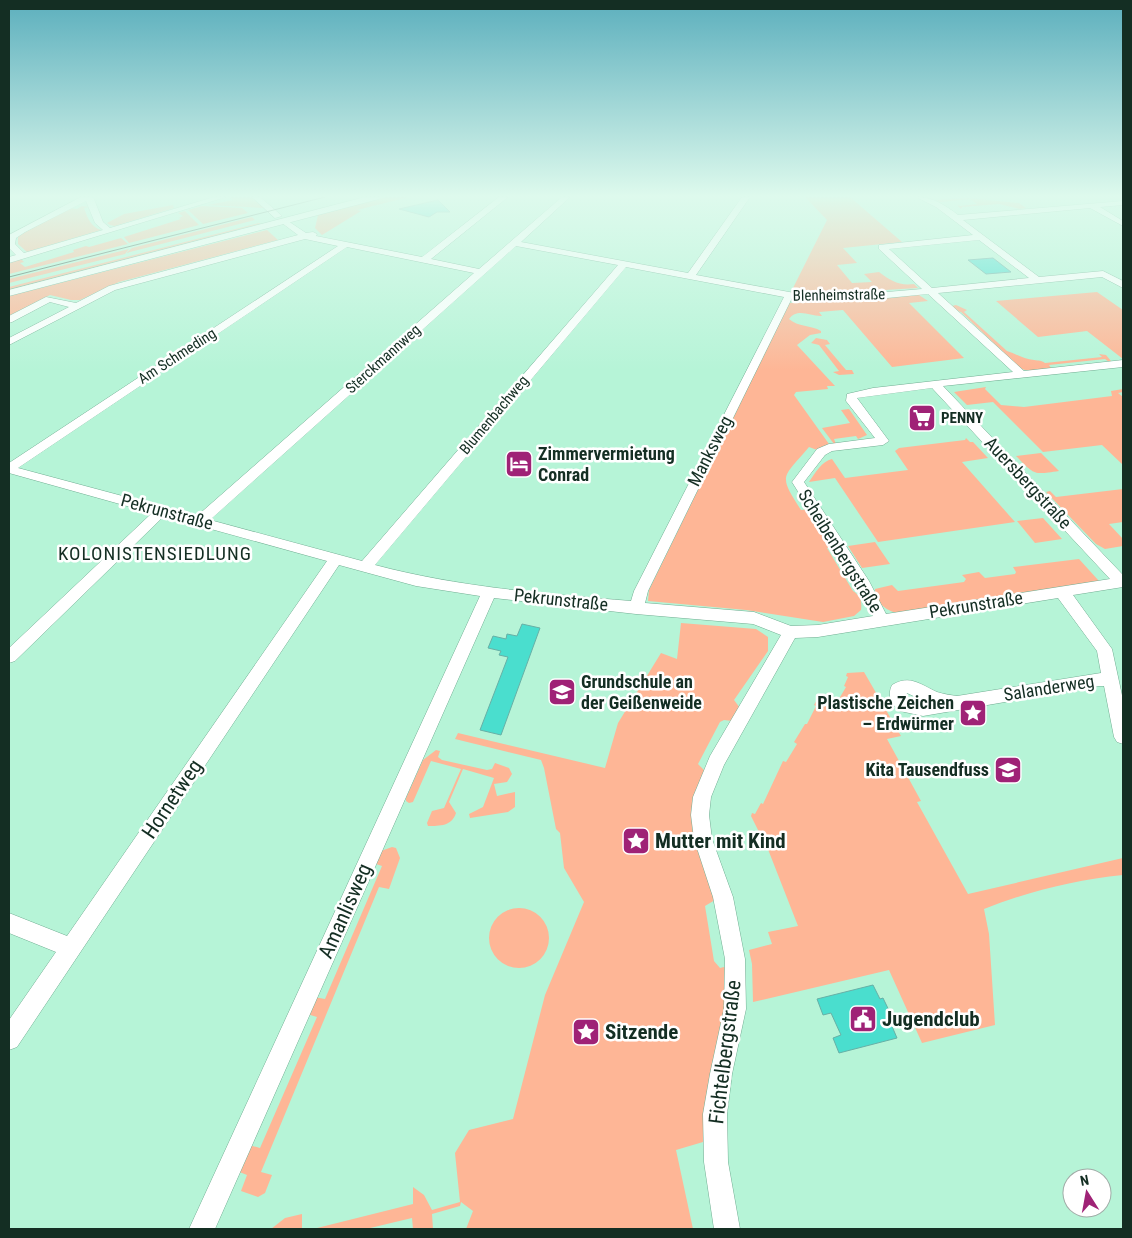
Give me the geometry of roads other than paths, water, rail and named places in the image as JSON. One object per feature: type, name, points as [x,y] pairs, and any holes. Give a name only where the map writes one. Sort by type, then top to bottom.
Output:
[{"type":"main road","points":[[9,286],[131,255]]},
{"type":"main road","points":[[9,293],[145,255]]},
{"type":"street","points":[[9,260],[26,255]]},
{"type":"street","points":[[9,342],[100,293],[126,284],[235,255]]},
{"type":"street","name":"Am Schmeding","points":[[9,468],[330,255]]},
{"type":"street","points":[[393,255],[481,272]]},
{"type":"street","points":[[423,261],[431,255]]},
{"type":"street","name":"Sterckmannweg","points":[[200,521],[501,255]]},
{"type":"street","name":"Blenheimstraße","points":[[576,255],[789,296],[877,296],[1103,274],[1123,285]]},
{"type":"street","points":[[690,277],[706,255]]},
{"type":"street","name":"Blenheimstraße","points":[[890,255],[929,290]]},
{"type":"street","points":[[1004,255],[1037,280]]},
{"type":"street","name":"Blumenbachweg","points":[[365,567],[624,264]]},
{"type":"street","points":[[929,290],[1021,374]]},
{"type":"street","name":"Manksweg","points":[[636,608],[641,591],[674,523],[789,296]]},
{"type":"street","points":[[9,320],[49,300],[76,306]]},
{"type":"street","points":[[935,384],[1122,364]]},
{"type":"street","name":"Scheibenbergstraße","points":[[882,620],[864,585],[798,482],[821,452],[829,448],[884,442],[852,400],[851,396],[873,391],[935,384]]},
{"type":"street","name":"Auersbergstraße","points":[[935,384],[1122,582]]},
{"type":"street","name":"Pekrunstraße","points":[[9,468],[416,581],[489,592],[636,608],[754,618],[790,632],[818,631],[1122,582]]},
{"type":"street","points":[[9,657],[162,511]]},
{"type":"street","name":"Hornetweg","points":[[9,1039],[336,559]]},
{"type":"street","name":"Amanlisweg","points":[[202,1229],[489,592]]},
{"type":"street","name":"Salanderweg","points":[[1062,592],[1104,649],[1123,737]]},
{"type":"street","name":"Fichtelbergstraße","points":[[727,1229],[716,1162],[715,1130],[721,1074],[735,1009],[735,959],[723,897],[703,840],[700,815],[702,797],[716,762],[790,632]]},
{"type":"street","name":"Salanderweg","points":[[956,703],[1099,679],[1112,682]]},
{"type":"street","points":[[9,922],[70,948]]},
{"type":"tram line","points":[[9,277],[97,255]]},
{"type":"place","name":"PENNY","points":[[922,418]]},
{"type":"place","name":"Zimmervermietung Conrad","points":[[519,464]]},
{"type":"place","name":"Grundschule an der Geißenweide","points":[[562,692]]},
{"type":"place","name":"Plastische Zeichen – Erdwürmer","points":[[973,713]]},
{"type":"place","name":"Kita Tausendfuss","points":[[1008,770]]},
{"type":"place","name":"Mutter mit Kind","points":[[636,841]]},
{"type":"place","name":"Jugendclub","points":[[863,1019]]},
{"type":"place","name":"Sitzende","points":[[586,1032]]},
{"type":"district","name":"KOLONISTENSIEDLUNG","points":[[155,553]]}]
